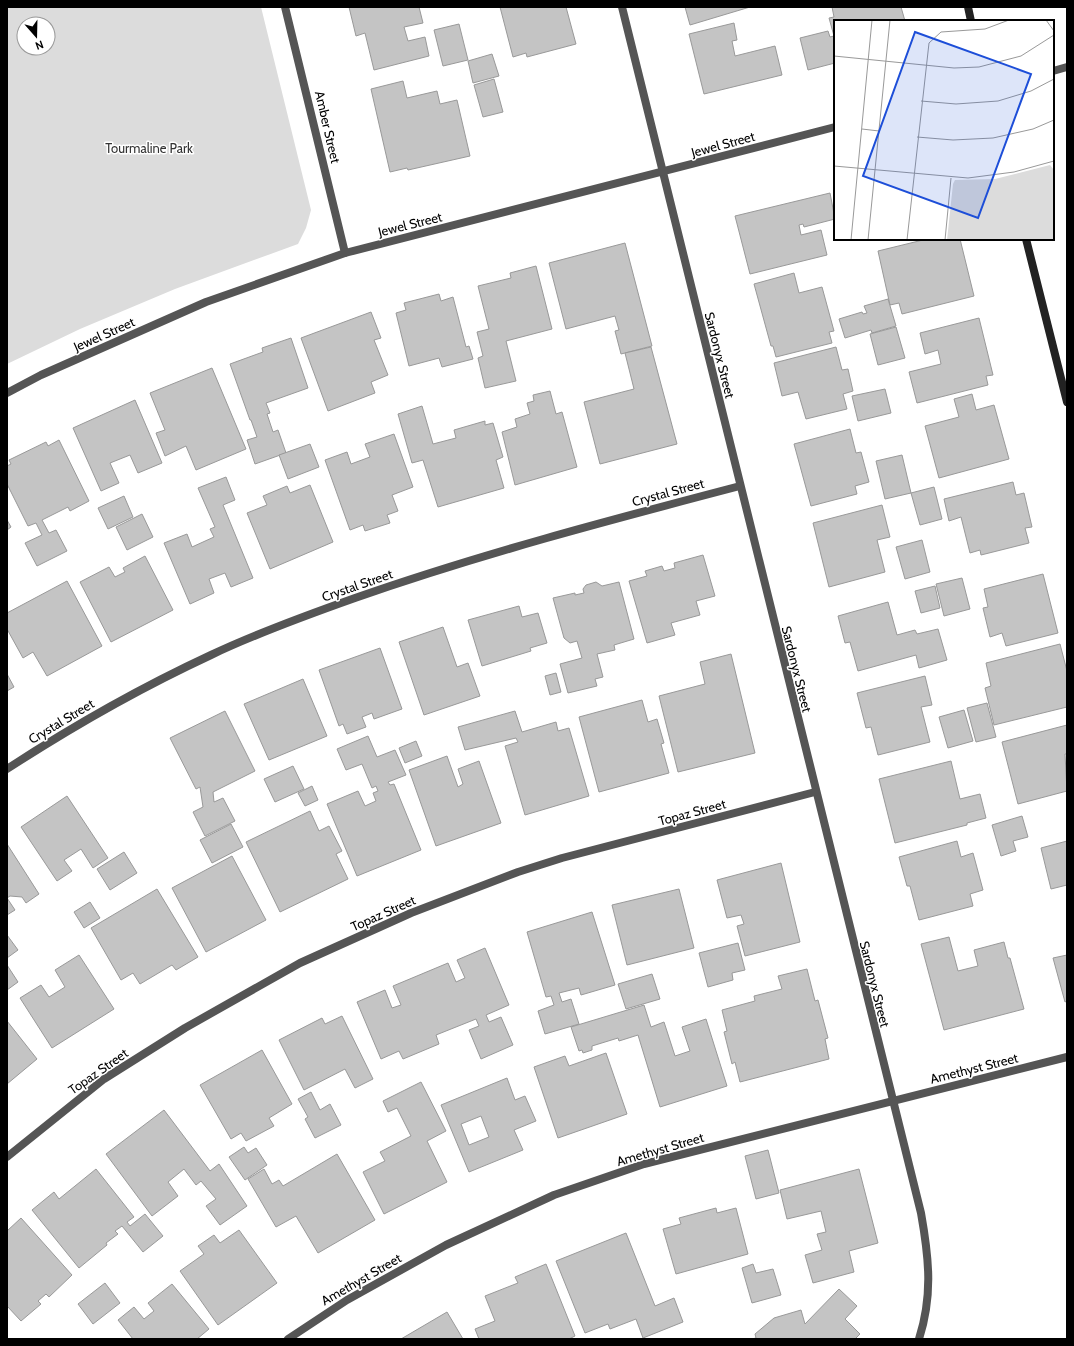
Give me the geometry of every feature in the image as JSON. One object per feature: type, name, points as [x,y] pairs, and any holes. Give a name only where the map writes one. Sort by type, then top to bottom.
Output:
[{"type":"street","name":"Amber Street","points":[[285,7],[345,253]]},
{"type":"street","name":"Sardonyx Street","points":[[622,7],[815,792],[921,1213],[928,1255],[929,1290],[925,1320],[919,1339]]},
{"type":"street","points":[[968,7],[971,20]]},
{"type":"street","points":[[1054,71],[1067,67]]},
{"type":"street","name":"Jewel Street","points":[[7,393],[41,375],[206,302],[345,253],[834,127]]},
{"type":"street","points":[[1026,240],[1067,402]]},
{"type":"street","name":"Crystal Street","points":[[7,769],[115,702],[212,654],[316,612],[436,570],[518,545],[740,486]]},
{"type":"street","name":"Topaz Street","points":[[7,1157],[104,1078],[186,1028],[307,960],[411,913],[518,872],[570,856],[815,792]]},
{"type":"street","name":"Amethyst Street","points":[[288,1339],[347,1300],[446,1245],[554,1195],[644,1164],[892,1100],[1067,1057]]},
{"type":"green space","name":"Tourmaline Park","points":[[7,7],[261,7],[311,210],[306,228],[298,244],[175,289],[80,329],[7,364]]},
{"type":"building","points":[[349,7],[419,7],[423,23],[404,27],[408,41],[425,37],[429,56],[374,70],[365,33],[356,36]]},
{"type":"building","points":[[500,7],[566,7],[576,44],[527,57],[526,53],[513,57]]},
{"type":"building","points":[[685,7],[750,7],[690,25]]},
{"type":"building","points":[[832,7],[901,7],[905,20],[834,20],[834,36],[829,18],[834,17]]},
{"type":"building","points":[[734,23],[737,40],[732,41],[735,56],[775,46],[782,75],[704,94],[689,34]]},
{"type":"building","points":[[459,24],[468,60],[443,66],[434,30]]},
{"type":"building","points":[[828,31],[830,37],[834,36],[834,63],[808,70],[800,38]]},
{"type":"building","points":[[492,54],[499,76],[473,83],[468,61]]},
{"type":"building","points":[[494,79],[503,112],[483,117],[474,85]]},
{"type":"building","points":[[403,81],[407,98],[437,91],[440,104],[457,100],[470,156],[408,170],[407,168],[390,172],[371,89]]},
{"type":"building","points":[[830,193],[834,219],[804,227],[803,224],[799,225],[801,235],[821,230],[827,255],[750,274],[735,216]]},
{"type":"building","points":[[923,240],[960,240],[974,296],[902,314],[899,303],[890,305],[878,251]]},
{"type":"building","points":[[625,243],[652,346],[621,354],[615,331],[619,330],[615,316],[566,329],[549,263]]},
{"type":"building","points":[[536,266],[552,329],[506,341],[516,381],[485,388],[478,358],[483,356],[477,332],[489,329],[478,286],[511,278],[510,273]]},
{"type":"building","points":[[794,273],[799,293],[822,287],[834,331],[829,332],[832,343],[776,357],[773,346],[771,346],[754,284]]},
{"type":"building","points":[[439,294],[441,301],[453,297],[466,347],[469,346],[473,359],[442,367],[439,358],[409,366],[396,313],[406,310],[404,303]]},
{"type":"building","points":[[888,299],[896,326],[872,333],[871,330],[845,338],[839,319],[862,312],[863,314],[867,313],[864,306]]},
{"type":"building","points":[[371,312],[381,338],[374,340],[388,375],[371,382],[375,393],[328,411],[301,338]]},
{"type":"building","points":[[979,318],[993,375],[986,376],[988,385],[917,403],[909,372],[941,364],[938,350],[925,354],[920,333]]},
{"type":"building","points":[[896,327],[905,358],[878,365],[870,334]]},
{"type":"building","points":[[291,338],[308,388],[266,403],[270,413],[267,414],[273,432],[278,430],[286,453],[255,464],[247,440],[257,437],[230,364],[263,352],[262,348]]},
{"type":"building","points":[[651,347],[677,444],[600,464],[584,402],[634,389],[625,353]]},
{"type":"building","points":[[836,347],[842,370],[848,369],[853,391],[843,394],[847,409],[806,419],[798,392],[782,396],[774,363]]},
{"type":"building","points":[[212,368],[246,449],[196,470],[186,446],[165,456],[156,433],[165,430],[150,393]]},
{"type":"building","points":[[885,389],[891,413],[858,421],[852,396]]},
{"type":"building","points":[[550,391],[556,414],[562,412],[577,467],[515,485],[502,432],[517,427],[515,419],[530,414],[527,403],[534,401],[533,395]]},
{"type":"building","points":[[972,394],[976,410],[994,405],[1009,459],[939,478],[925,426],[959,417],[954,399]]},
{"type":"building","points":[[135,400],[162,463],[138,473],[130,455],[110,463],[119,483],[101,491],[73,428]]},
{"type":"building","points":[[422,406],[433,444],[456,438],[454,430],[485,421],[485,425],[493,423],[503,457],[496,460],[504,488],[438,507],[423,460],[412,463],[398,414]]},
{"type":"building","points":[[850,429],[856,453],[861,452],[869,482],[855,486],[857,494],[811,506],[794,444]]},
{"type":"building","points":[[394,434],[413,487],[392,495],[398,511],[387,515],[390,523],[365,531],[363,525],[350,530],[325,460],[347,452],[351,464],[370,457],[365,444]]},
{"type":"building","points":[[59,440],[89,501],[70,511],[68,507],[42,520],[49,533],[56,530],[67,551],[37,566],[25,543],[42,535],[36,523],[28,526],[7,484],[7,466],[11,464],[9,460],[46,442],[48,446]]},
{"type":"building","points":[[310,444],[319,467],[288,479],[279,455]]},
{"type":"building","points":[[902,455],[911,493],[885,499],[876,461]]},
{"type":"building","points":[[226,477],[235,500],[223,505],[253,578],[231,587],[225,573],[209,579],[214,593],[190,604],[164,543],[187,534],[192,547],[214,537],[210,529],[215,527],[198,488]]},
{"type":"building","points":[[1013,482],[1016,495],[1024,493],[1032,527],[1025,528],[1029,543],[981,555],[980,550],[970,553],[961,517],[949,521],[944,499]]},
{"type":"building","points":[[310,485],[333,542],[270,569],[247,513],[267,505],[263,496],[287,486],[290,493]]},
{"type":"building","points":[[934,487],[942,519],[920,525],[911,493]]},
{"type":"building","points":[[124,496],[133,517],[108,529],[98,508]]},
{"type":"building","points":[[882,505],[890,537],[877,540],[885,572],[829,587],[813,523]]},
{"type":"building","points":[[142,514],[153,537],[127,550],[116,527]]},
{"type":"building","points":[[7,520],[11,527],[7,530]]},
{"type":"building","points":[[922,540],[930,572],[905,579],[896,547]]},
{"type":"building","points":[[703,555],[715,596],[696,601],[700,615],[671,623],[675,635],[647,643],[629,581],[647,576],[645,571],[662,566],[664,571],[675,568],[674,563]]},
{"type":"building","points":[[145,556],[173,610],[111,642],[80,582],[109,567],[115,577],[125,572],[123,568]]},
{"type":"building","points":[[1043,574],[1058,633],[1006,646],[1002,633],[990,637],[983,608],[988,607],[984,589]]},
{"type":"building","points":[[962,578],[970,609],[944,616],[936,584]]},
{"type":"building","points":[[67,581],[102,646],[47,676],[33,652],[23,658],[7,629],[7,613]]},
{"type":"building","points":[[596,582],[602,586],[619,582],[634,639],[614,645],[615,650],[597,654],[603,677],[595,679],[597,686],[568,693],[560,664],[582,658],[577,641],[570,643],[564,638],[553,598],[575,593],[575,595],[584,593],[583,589],[586,585]]},
{"type":"building","points":[[935,586],[940,608],[921,613],[915,591]]},
{"type":"building","points":[[888,602],[897,635],[915,630],[917,634],[938,629],[947,660],[919,668],[916,655],[858,671],[850,642],[845,643],[838,616]]},
{"type":"building","points":[[519,606],[522,617],[538,613],[547,643],[530,648],[531,651],[482,666],[468,620]]},
{"type":"building","points":[[443,627],[457,667],[468,663],[480,696],[424,715],[399,642]]},
{"type":"building","points":[[1060,644],[1067,671],[1067,707],[994,725],[985,688],[991,686],[986,663]]},
{"type":"building","points":[[380,648],[402,709],[374,719],[372,713],[362,717],[366,727],[347,734],[343,724],[339,726],[319,670]]},
{"type":"building","points":[[731,654],[755,753],[678,772],[659,696],[705,684],[700,662]]},
{"type":"building","points":[[556,673],[561,692],[550,695],[545,676]]},
{"type":"building","points":[[7,674],[14,687],[7,691]]},
{"type":"building","points":[[925,676],[932,705],[921,707],[930,742],[878,755],[871,727],[866,728],[857,693]]},
{"type":"building","points":[[303,679],[327,736],[269,760],[244,704]]},
{"type":"building","points":[[642,700],[648,722],[657,719],[664,743],[661,744],[669,773],[599,792],[579,717]]},
{"type":"building","points":[[987,703],[996,737],[976,742],[967,708]]},
{"type":"building","points":[[964,710],[973,741],[948,748],[939,717]]},
{"type":"building","points":[[225,711],[255,771],[213,792],[214,802],[223,798],[235,821],[205,836],[193,812],[203,807],[200,787],[196,789],[170,738]]},
{"type":"building","points":[[515,711],[522,732],[556,722],[558,731],[569,728],[589,796],[525,815],[505,746],[518,742],[516,738],[465,750],[458,727]]},
{"type":"building","points":[[1067,725],[1067,754],[1065,754],[1067,791],[1018,804],[1002,742]]},
{"type":"building","points":[[368,736],[377,757],[395,750],[406,775],[388,782],[390,785],[394,784],[421,850],[357,876],[327,804],[358,791],[365,806],[376,801],[373,793],[378,791],[376,786],[372,788],[362,764],[346,770],[337,749]]},
{"type":"building","points":[[416,741],[422,756],[405,763],[399,748]]},
{"type":"building","points":[[447,756],[458,787],[463,784],[458,769],[479,761],[501,823],[436,846],[409,770]]},
{"type":"building","points":[[951,761],[960,799],[980,794],[986,818],[967,823],[967,825],[895,843],[879,779]]},
{"type":"building","points":[[293,766],[304,789],[275,802],[264,779]]},
{"type":"building","points":[[312,786],[318,800],[305,806],[298,793]]},
{"type":"building","points":[[67,796],[108,858],[93,868],[81,849],[64,860],[72,871],[57,881],[21,827]]},
{"type":"building","points":[[310,811],[319,831],[329,826],[342,851],[336,854],[348,879],[280,912],[246,842]]},
{"type":"building","points":[[1022,816],[1028,837],[1013,841],[1016,851],[1001,856],[992,825]]},
{"type":"building","points":[[231,824],[243,847],[212,863],[200,840]]},
{"type":"building","points":[[957,841],[961,857],[973,853],[983,890],[970,894],[973,906],[919,920],[910,886],[907,886],[899,857]]},
{"type":"building","points":[[1067,841],[1067,885],[1051,889],[1041,848]]},
{"type":"building","points":[[7,844],[39,894],[26,903],[22,897],[10,896],[7,898]]},
{"type":"building","points":[[124,852],[137,873],[110,890],[97,869]]},
{"type":"building","points":[[232,856],[266,920],[206,952],[172,888]]},
{"type":"building","points":[[781,863],[800,942],[745,956],[737,926],[744,924],[741,915],[727,918],[717,880]]},
{"type":"building","points":[[157,889],[198,957],[176,970],[172,965],[140,984],[133,973],[121,980],[91,928]]},
{"type":"building","points":[[679,889],[694,948],[627,965],[612,905]]},
{"type":"building","points":[[7,898],[15,910],[7,915]]},
{"type":"building","points":[[90,902],[100,918],[84,928],[74,912]]},
{"type":"building","points":[[592,912],[615,985],[581,995],[579,988],[559,993],[562,1002],[571,999],[579,1024],[545,1034],[538,1011],[554,1005],[551,996],[546,997],[527,932]]},
{"type":"building","points":[[7,935],[18,950],[7,958]]},
{"type":"building","points":[[949,937],[958,971],[978,966],[974,950],[1004,942],[1024,1009],[944,1030],[921,944]]},
{"type":"building","points":[[738,943],[745,970],[732,973],[733,980],[708,987],[699,953]]},
{"type":"building","points":[[485,948],[509,1005],[486,1015],[489,1022],[501,1017],[513,1045],[481,1059],[469,1030],[479,1026],[476,1019],[436,1035],[439,1044],[403,1059],[399,1051],[381,1059],[357,1002],[385,990],[392,1008],[401,1005],[393,986],[448,963],[456,982],[465,978],[457,960]]},
{"type":"building","points":[[79,955],[114,1009],[52,1048],[20,998],[41,985],[49,997],[65,987],[55,970]]},
{"type":"building","points":[[1067,955],[1067,1001],[1065,1002],[1053,958]]},
{"type":"building","points":[[7,965],[18,982],[7,990]]},
{"type":"building","points":[[807,969],[815,1001],[818,1000],[828,1038],[825,1039],[829,1059],[740,1082],[735,1062],[732,1064],[724,1032],[727,1031],[722,1010],[755,1001],[754,996],[782,989],[778,976]]},
{"type":"building","points":[[652,974],[660,999],[626,1009],[618,984]]},
{"type":"building","points":[[644,1005],[651,1027],[664,1022],[675,1056],[690,1051],[682,1027],[706,1019],[727,1086],[660,1107],[638,1035],[619,1041],[618,1038],[592,1046],[592,1050],[583,1053],[582,1050],[579,1051],[571,1027]]},
{"type":"building","points":[[342,1016],[373,1079],[355,1088],[345,1069],[304,1090],[279,1040],[322,1018],[325,1024]]},
{"type":"building","points":[[7,1021],[37,1059],[7,1084]]},
{"type":"building","points":[[262,1050],[292,1104],[269,1118],[274,1126],[246,1141],[241,1133],[231,1139],[200,1085]]},
{"type":"building","points":[[606,1053],[627,1114],[558,1138],[534,1067],[565,1056],[569,1066]]},
{"type":"building","points":[[507,1078],[515,1100],[525,1096],[536,1121],[514,1130],[523,1150],[469,1172],[441,1105]],"holes":[[[481,1116],[489,1137],[469,1145],[461,1124]]]},
{"type":"building","points":[[421,1082],[446,1131],[427,1141],[447,1182],[384,1214],[363,1172],[385,1161],[380,1152],[411,1136],[397,1108],[388,1112],[383,1101]]},
{"type":"building","points":[[311,1092],[320,1110],[330,1104],[341,1125],[315,1138],[305,1119],[308,1117],[298,1099]]},
{"type":"building","points":[[164,1110],[210,1171],[219,1164],[247,1206],[220,1225],[206,1206],[216,1199],[201,1181],[196,1185],[184,1169],[168,1182],[178,1196],[152,1216],[106,1154]]},
{"type":"building","points":[[244,1147],[248,1153],[256,1148],[267,1165],[245,1180],[229,1157]]},
{"type":"building","points":[[768,1150],[779,1193],[756,1199],[745,1156]]},
{"type":"building","points":[[337,1154],[375,1220],[318,1253],[296,1216],[276,1227],[248,1179],[264,1169],[272,1184],[279,1180],[283,1186]]},
{"type":"building","points":[[96,1169],[134,1217],[127,1222],[130,1226],[145,1214],[163,1236],[143,1252],[122,1226],[115,1231],[118,1234],[106,1243],[107,1245],[79,1268],[32,1210],[54,1192],[59,1199]]},
{"type":"building","points":[[859,1169],[878,1243],[849,1251],[854,1272],[813,1283],[805,1255],[822,1250],[817,1234],[826,1232],[821,1211],[787,1219],[780,1190]]},
{"type":"building","points":[[716,1208],[717,1213],[736,1208],[748,1254],[676,1274],[663,1229],[681,1224],[679,1218]]},
{"type":"building","points":[[21,1218],[72,1275],[49,1297],[46,1294],[38,1301],[41,1304],[21,1321],[7,1306],[7,1231]]},
{"type":"building","points":[[239,1230],[277,1283],[218,1325],[180,1271],[204,1254],[198,1246],[214,1235],[220,1243]]},
{"type":"building","points":[[626,1233],[655,1306],[674,1298],[683,1322],[643,1338],[636,1319],[610,1329],[608,1324],[585,1333],[556,1261]]},
{"type":"building","points":[[546,1264],[575,1336],[569,1339],[479,1339],[475,1329],[495,1321],[485,1296],[518,1283],[515,1277]]},
{"type":"building","points":[[753,1264],[756,1273],[773,1269],[781,1295],[752,1303],[742,1268]]},
{"type":"building","points":[[105,1283],[120,1303],[93,1324],[78,1304]]},
{"type":"building","points":[[172,1284],[209,1329],[197,1339],[133,1339],[118,1320],[134,1307],[144,1319],[154,1311],[148,1303]]},
{"type":"building","points":[[839,1289],[857,1306],[845,1319],[860,1334],[855,1339],[752,1339],[756,1338],[755,1334],[774,1318],[801,1310],[805,1324]]},
{"type":"building","points":[[447,1312],[463,1339],[401,1339]]}]
